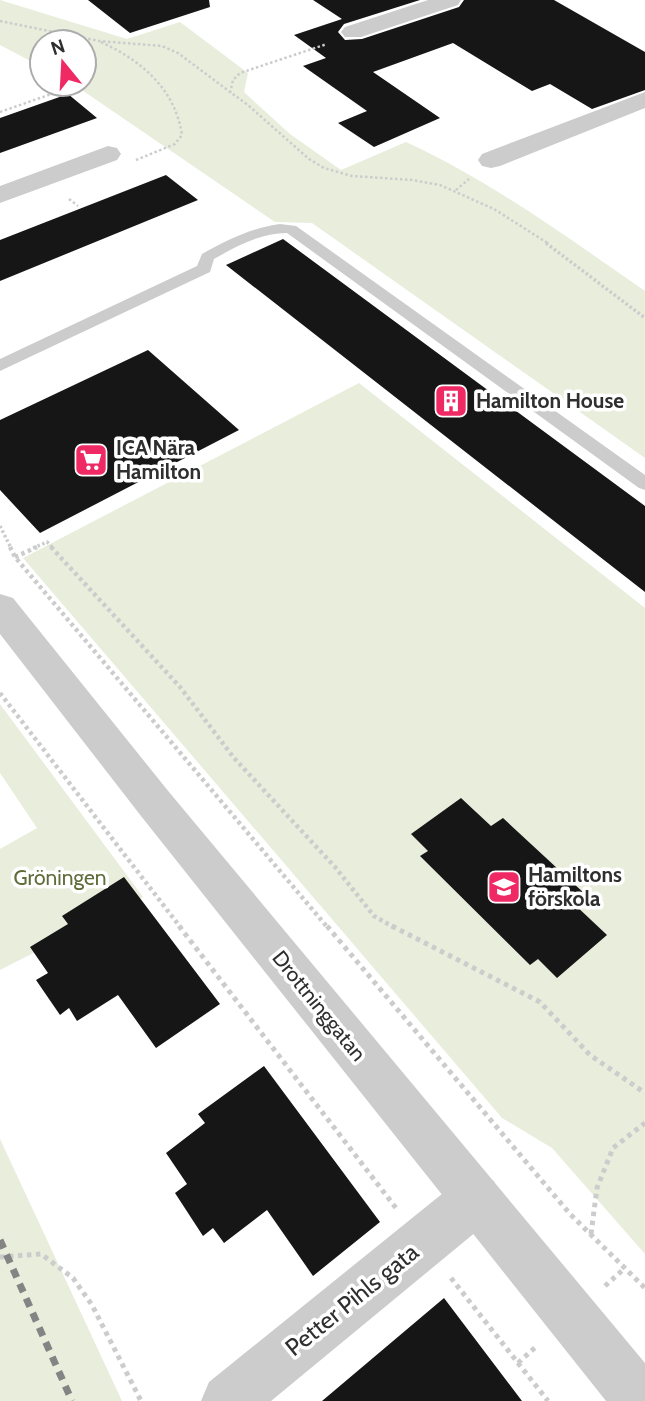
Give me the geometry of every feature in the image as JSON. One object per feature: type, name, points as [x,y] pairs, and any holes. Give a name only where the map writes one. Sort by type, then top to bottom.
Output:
[{"type":"street","points":[[353,32],[445,1]]},
{"type":"street","points":[[491,160],[645,99]]},
{"type":"street","points":[[0,195],[108,154]]},
{"type":"street","name":"Drottninggatan","points":[[0,608],[155,804],[641,1401]]},
{"type":"street","name":"Petter Pihls gata","points":[[228,1401],[476,1199]]},
{"type":"lane","points":[[0,366],[204,269],[208,257],[228,246],[262,231],[278,227],[291,229],[645,484]]},
{"type":"path","points":[[0,20],[99,41],[139,42],[162,46],[178,53],[274,125],[308,159],[326,169],[372,177],[425,181],[456,190],[521,226],[645,318]]},
{"type":"path","points":[[230,93],[233,80],[240,73],[349,37],[353,32]]},
{"type":"path","points":[[99,41],[118,50],[149,72],[171,97],[182,135],[175,144],[155,153]]},
{"type":"path","points":[[0,112],[40,98]]},
{"type":"path","points":[[456,190],[468,180]]},
{"type":"path","points":[[0,526],[15,557],[552,1193],[645,1288]]},
{"type":"path","points":[[15,557],[47,542],[180,687],[234,758],[335,867],[374,916],[540,1002],[590,1055],[645,1093]]},
{"type":"path","points":[[0,693],[548,1401]]},
{"type":"path","points":[[591,1235],[597,1188],[613,1148],[645,1123]]},
{"type":"path","points":[[0,1257],[40,1254],[73,1278],[92,1305],[141,1401]]},
{"type":"green space","points":[[0,0],[91,28],[28,28],[28,60],[0,45]]},
{"type":"green space","points":[[180,22],[248,73],[244,92],[290,134],[341,170],[406,142],[499,192],[645,291],[645,458],[312,223],[275,222],[93,98],[98,98],[98,30],[127,39]]},
{"type":"green space","points":[[359,383],[645,608],[645,1254],[552,1148],[502,1118],[23,558]]},
{"type":"green space","name":"Gröningen","points":[[0,704],[143,897],[0,970],[0,849],[37,828],[0,773]]},
{"type":"green space","points":[[0,1139],[122,1401],[0,1401]]},
{"type":"building","points":[[88,0],[209,0],[210,7],[130,33]]},
{"type":"building","points":[[313,0],[420,0],[344,24],[338,32],[345,40],[362,39],[459,7],[464,0],[554,0],[645,52],[645,90],[592,109],[550,84],[532,91],[453,43],[373,72],[440,118],[374,147],[338,123],[367,111],[303,66],[326,58],[294,35],[342,19]]},
{"type":"building","points":[[57,98],[73,98],[97,118],[0,153],[0,118]]},
{"type":"building","points":[[166,175],[198,200],[0,281],[0,240]]},
{"type":"building","name":"Hamilton House","points":[[283,239],[645,506],[645,592],[226,265]]},
{"type":"building","name":"ICA Nära Hamilton","points":[[148,350],[239,430],[40,533],[0,490],[0,420]]},
{"type":"building","points":[[461,798],[491,826],[503,818],[585,894],[573,903],[607,935],[557,978],[538,959],[530,965],[420,856],[428,851],[411,834]]},
{"type":"building","points":[[124,877],[220,1004],[156,1048],[118,995],[77,1021],[69,1008],[60,1015],[36,980],[48,973],[30,947],[68,924],[62,916]]},
{"type":"building","points":[[264,1066],[380,1222],[313,1276],[267,1210],[224,1243],[213,1228],[203,1236],[175,1193],[187,1184],[166,1153],[205,1123],[198,1114]]},
{"type":"building","points":[[444,1298],[522,1401],[322,1401]]},
{"type":"railway","points":[[0,1240],[72,1401]]},
{"type":"place","name":"Hamilton House","points":[[451,401]]},
{"type":"place","name":"ICA Nära Hamilton","points":[[91,460]]},
{"type":"place","name":"Hamiltons förskola","points":[[504,887]]}]
